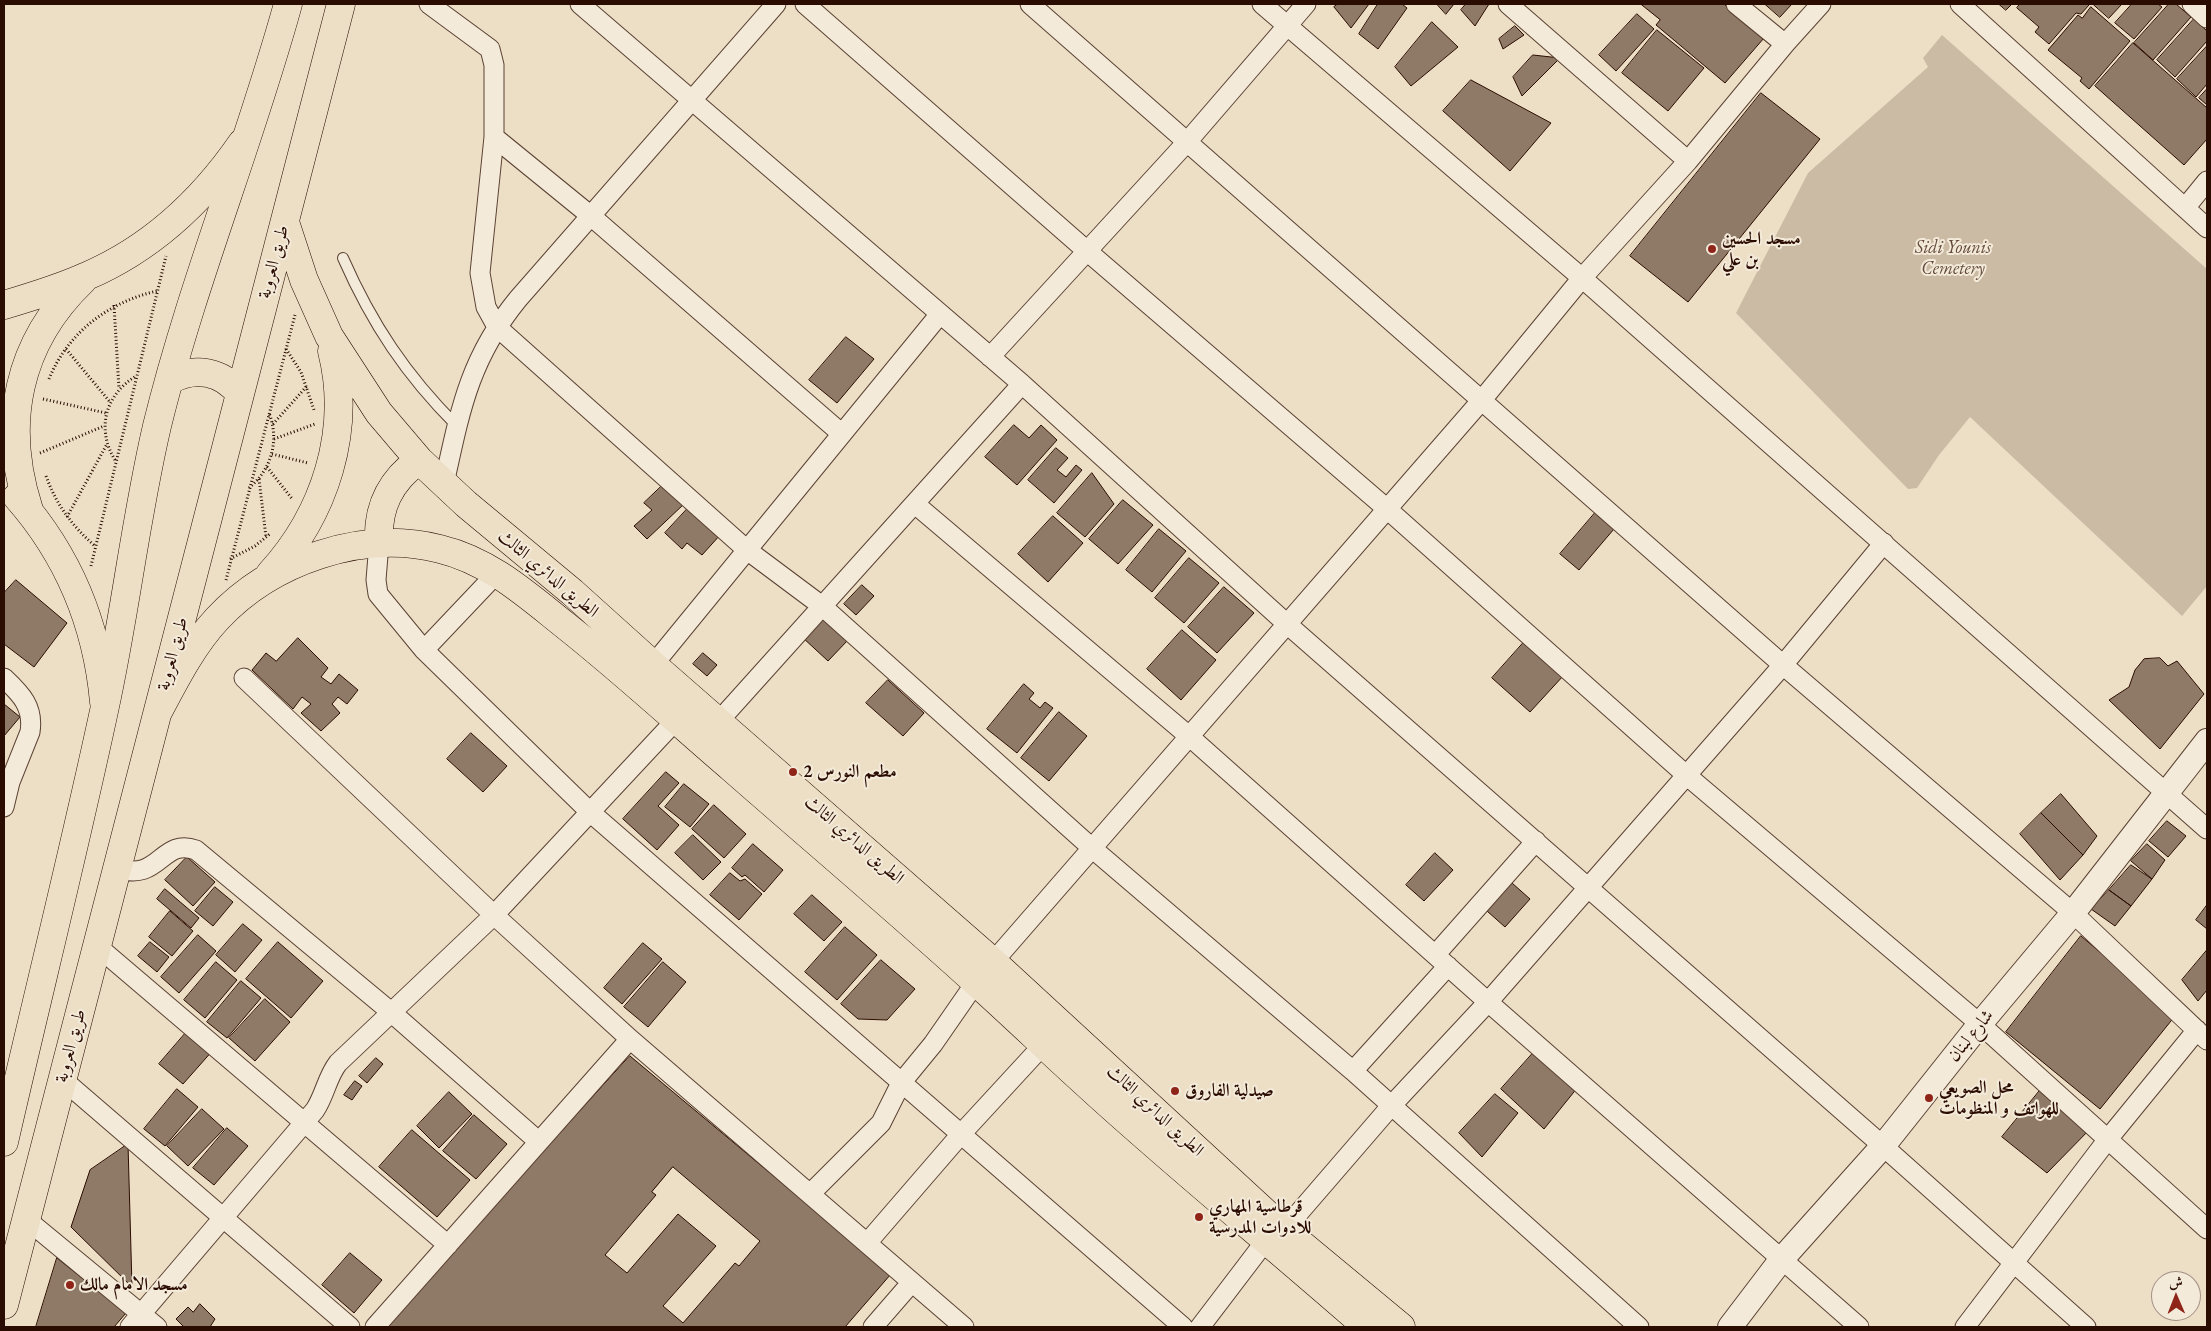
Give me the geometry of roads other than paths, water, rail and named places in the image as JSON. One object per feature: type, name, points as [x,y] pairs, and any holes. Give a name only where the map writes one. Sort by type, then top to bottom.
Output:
[{"type":"main road","points":[[4,1142],[105,708],[139,512],[157,427],[184,328],[274,56],[288,4]]},
{"type":"main road","name":"طريق العروبة","points":[[4,1305],[340,4]]},
{"type":"main road","points":[[4,305],[86,277],[118,261],[148,242],[176,220],[207,189],[245,140]]},
{"type":"main road","name":"الطريق الدائري الثالث","points":[[285,222],[304,280],[329,336],[379,413],[418,460],[572,592],[718,722],[985,972],[1276,1234],[1367,1327]]},
{"type":"main road","points":[[29,510],[17,465],[15,419],[18,396],[29,359],[42,330],[60,305],[86,277]]},
{"type":"main road","points":[[264,581],[300,537],[319,502],[327,479],[337,432],[339,408],[334,360],[329,336]]},
{"type":"main road","points":[[170,380],[188,372],[208,372],[226,380],[240,394]]},
{"type":"main road","points":[[379,543],[380,516],[384,502],[397,478],[418,460]]},
{"type":"main road","points":[[4,483],[29,510],[59,554],[82,603],[98,655],[105,708]]},
{"type":"main road","name":"الطريق الدائري الثالث","points":[[158,712],[177,676],[218,618],[235,602],[264,581],[299,564],[339,550],[379,543],[420,545],[441,549],[473,560],[497,573],[588,644],[676,720],[985,972],[1044,1044],[1094,1091],[1276,1234],[1401,1327]]},
{"type":"street","points":[[429,4],[490,49],[494,64],[494,137],[480,273],[486,308],[497,327],[747,550],[822,606],[1093,849],[1353,1071],[1639,1327]]},
{"type":"street","points":[[580,4],[1022,384],[1287,624],[1884,1146],[2086,1327]]},
{"type":"street","points":[[444,484],[457,426],[476,365],[497,327],[776,4]]},
{"type":"street","points":[[805,4],[1087,251],[1386,508],[1685,774],[1980,1024],[2207,1228]]},
{"type":"street","points":[[1030,4],[1480,401],[1783,665],[2073,913],[2202,1035],[2108,1139],[1965,1327]]},
{"type":"street","points":[[1262,4],[1582,278],[2207,829]]},
{"type":"street","points":[[990,357],[1187,142],[1306,4]]},
{"type":"street","points":[[1508,4],[1688,161]]},
{"type":"street","points":[[1736,4],[1785,44]]},
{"type":"street","points":[[810,1194],[881,1123],[901,1083],[933,1044],[985,972],[1480,401],[1582,278],[1688,161],[1785,44],[1821,4]]},
{"type":"street","points":[[1960,4],[2207,228]]},
{"type":"street","points":[[2192,4],[2207,18]]},
{"type":"street","points":[[494,137],[591,216],[842,434]]},
{"type":"street","points":[[2185,208],[2207,181]]},
{"type":"street","points":[[653,666],[940,314]]},
{"type":"street","points":[[718,722],[1022,384]]},
{"type":"street","points":[[914,504],[1190,737],[1488,1002],[1859,1327]]},
{"type":"street","points":[[379,543],[376,580],[378,594],[424,650],[590,812],[901,1083],[962,1133],[1183,1327]]},
{"type":"street","points":[[1200,1327],[1276,1234],[1488,1002],[1685,774],[1783,665],[1884,543]]},
{"type":"street","points":[[424,650],[497,573]]},
{"type":"street","points":[[4,678],[24,698],[31,714],[32,723],[8,788],[4,807]]},
{"type":"street","points":[[244,678],[494,915],[630,1039],[964,1327]]},
{"type":"street","points":[[136,1321],[305,1122],[321,1100],[334,1068],[494,915],[676,720]]},
{"type":"street","name":"شارع لبنان","points":[[1730,1327],[1781,1260],[1884,1146],[1980,1024],[2073,913],[2207,741]]},
{"type":"street","points":[[1353,1071],[1536,841]]},
{"type":"street","points":[[117,868],[133,872],[141,871],[156,864],[173,848],[181,846],[196,850],[391,1012],[538,1141]]},
{"type":"street","points":[[97,946],[448,1245]]},
{"type":"street","points":[[375,1327],[630,1039]]},
{"type":"street","points":[[867,1243],[962,1133],[1044,1044]]},
{"type":"street","points":[[62,1079],[350,1327]]},
{"type":"street","points":[[26,1219],[136,1321],[157,1327]]},
{"type":"street","points":[[873,1327],[912,1282]]},
{"type":"lane","points":[[343,258],[383,337],[418,385],[457,426]]},
{"type":"place","name":"مسجد الحسين بن علي","points":[[1712,249]]},
{"type":"place","name":"مطعم النورس 2","points":[[793,772]]},
{"type":"place","name":"صيدلية الفاروق","points":[[1175,1091]]},
{"type":"place","name":"محل الصويعي للهواتف و المنظومات","points":[[1929,1098]]},
{"type":"place","name":"قرطاسية المهاري للادوات المدرسية","points":[[1199,1217]]},
{"type":"place","name":"مسجد الامام مالك","points":[[70,1285]]},
{"type":"park label","name":"Sidi Younis Cemetery","points":[[1953,258]]}]
